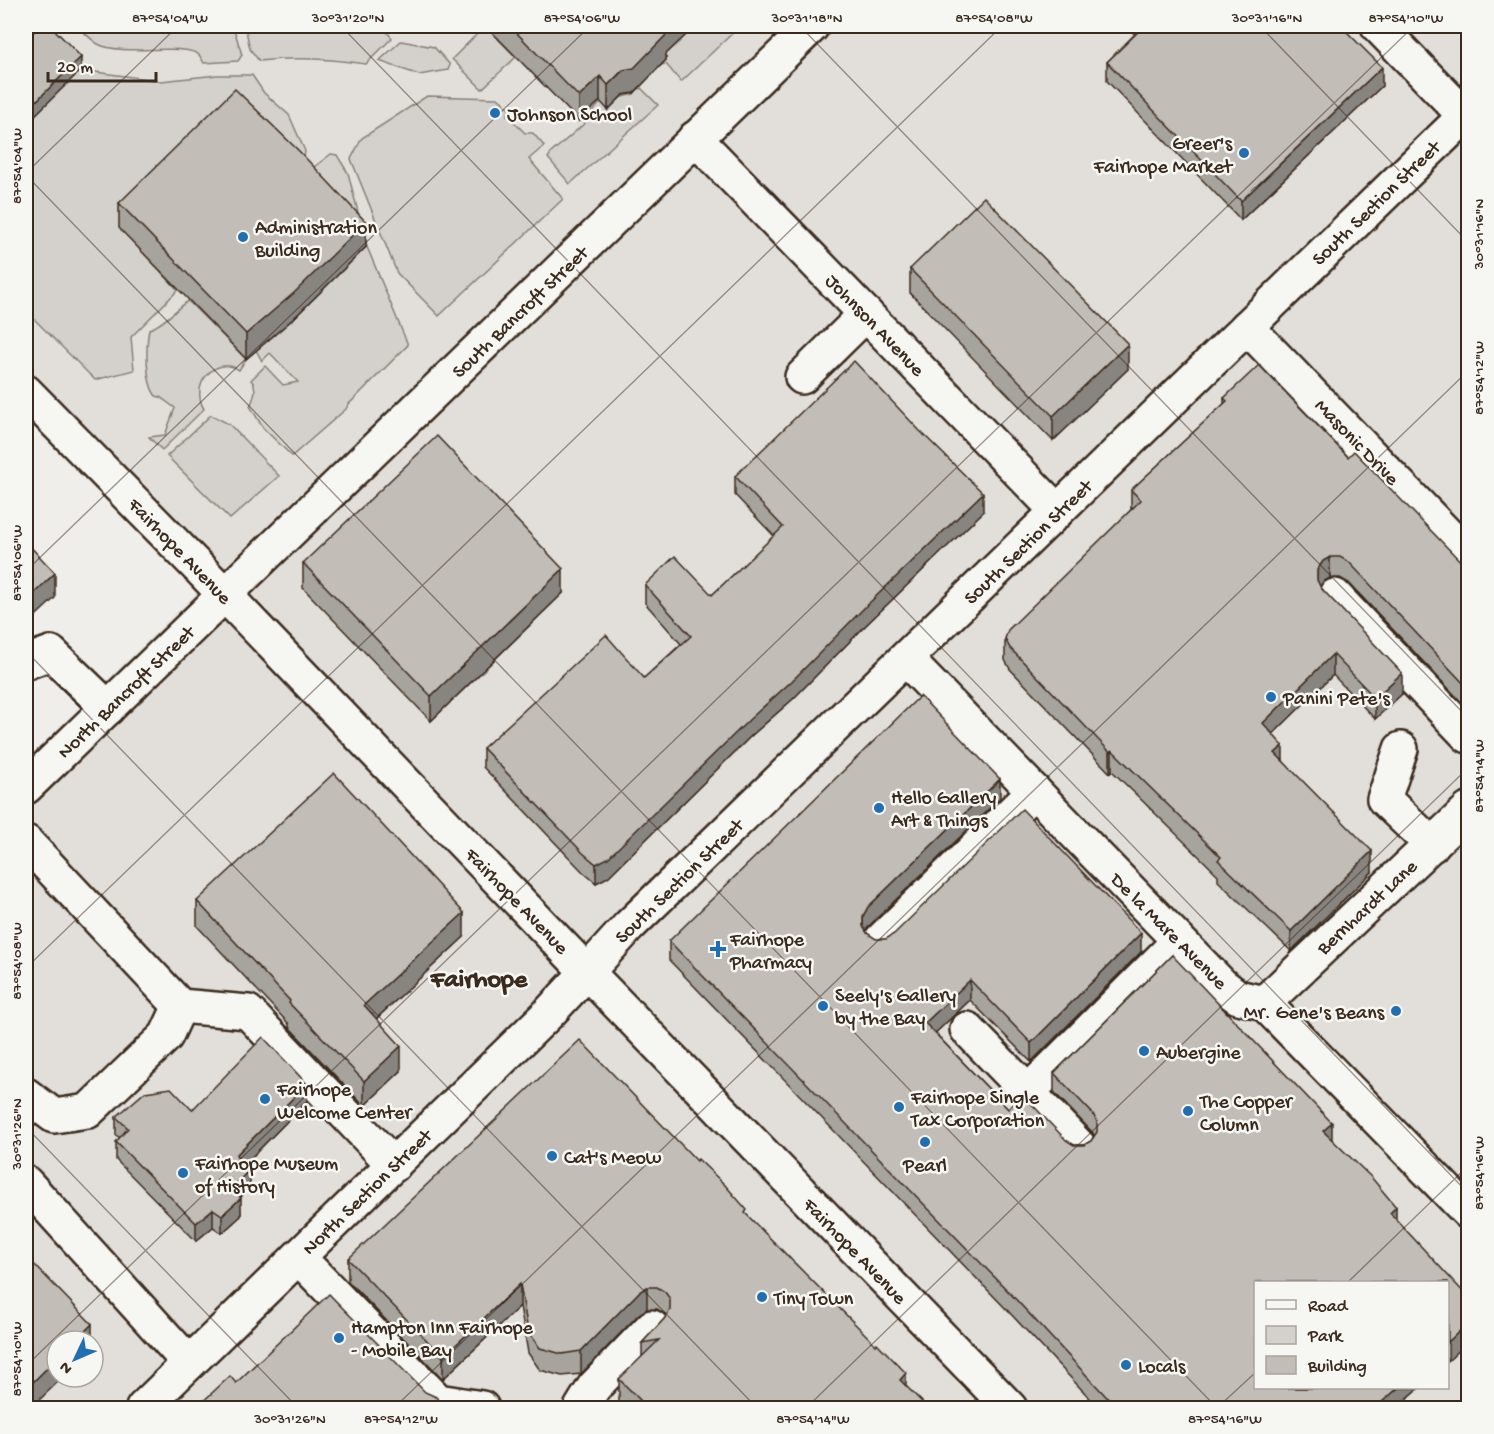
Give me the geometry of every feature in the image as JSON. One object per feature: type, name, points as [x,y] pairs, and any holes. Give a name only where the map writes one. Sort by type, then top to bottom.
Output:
[{"type":"street","name":"South Bancroft Street","points":[[224,594],[813,26]]},
{"type":"street","points":[[1378,26],[1467,114]]},
{"type":"street","name":"South Section Street","points":[[587,972],[629,926],[1467,114]]},
{"type":"street","name":"Johnson Avenue","points":[[695,138],[1057,511]]},
{"type":"street","points":[[802,377],[866,314]]},
{"type":"street","name":"Masonic Drive","points":[[1247,327],[1468,556]]},
{"type":"street","name":"Fairhope Avenue","points":[[26,392],[1010,1408]]},
{"type":"street","name":"North Bancroft Street","points":[[26,787],[224,594]]},
{"type":"street","points":[[1335,596],[1468,736]]},
{"type":"street","points":[[26,662],[51,653],[108,708]]},
{"type":"street","name":"De la Mare Avenue","points":[[906,659],[1222,985],[1238,997],[1264,1003]]},
{"type":"street","points":[[1401,750],[1384,799],[1431,845]]},
{"type":"street","points":[[881,940],[1034,791]]},
{"type":"street","name":"Bernhardt Lane","points":[[1264,1003],[1468,810]]},
{"type":"street","points":[[26,842],[180,1006],[248,1012],[394,1166]]},
{"type":"street","points":[[1028,1092],[1179,940]]},
{"type":"street","name":"North Section Street","points":[[143,1408],[394,1166],[548,1014],[587,972]]},
{"type":"street","points":[[1264,1003],[1468,1212]]},
{"type":"street","points":[[26,1095],[54,1116],[88,1111],[166,1036],[180,1006]]},
{"type":"street","points":[[967,1029],[1078,1146]]},
{"type":"street","points":[[26,1183],[189,1363]]},
{"type":"street","points":[[298,1257],[438,1401],[482,1408]]},
{"type":"street","points":[[581,1408],[594,1387],[652,1327]]},
{"type":"shaded area","points":[[26,26],[1468,26],[1468,1408],[26,1408],[26,760],[218,572],[26,373]]},
{"type":"green space","points":[[77,26],[233,26],[242,55],[238,61],[204,63],[199,55],[192,51],[109,48],[95,42]]},
{"type":"green space","points":[[245,26],[382,26],[392,38],[366,64],[313,59],[259,61],[250,49]]},
{"type":"green space","points":[[485,26],[516,57],[482,89],[452,59]]},
{"type":"green space","points":[[686,26],[740,26],[681,82],[666,64],[661,65],[664,56]]},
{"type":"green space","points":[[401,41],[434,47],[450,65],[448,70],[419,75],[379,61]]},
{"type":"green space","points":[[81,70],[161,81],[217,75],[252,75],[264,93],[289,115],[305,151],[304,158],[119,227],[178,290],[131,337],[134,370],[95,380],[26,311],[26,124]]},
{"type":"green space","points":[[641,88],[658,105],[570,184],[548,158],[551,153],[594,115],[593,111],[601,102],[634,94]]},
{"type":"green space","points":[[427,96],[498,98],[510,109],[507,115],[525,133],[533,133],[544,146],[529,159],[563,199],[439,316],[397,273],[351,159],[362,138]]},
{"type":"green space","points":[[331,154],[337,155],[348,173],[367,247],[408,345],[346,409],[292,456],[263,428],[250,406],[255,390],[251,380],[265,366],[283,385],[298,382],[270,353],[262,361],[256,350],[294,318],[366,247],[313,168]]},
{"type":"green space","points":[[188,301],[246,359],[239,370],[230,366],[222,366],[207,374],[200,390],[200,400],[204,409],[162,450],[149,437],[165,435],[175,408],[156,396],[152,390],[147,354],[149,329],[164,321]]},
{"type":"green space","points":[[211,415],[229,424],[279,476],[230,519],[167,456]]},
{"type":"building","points":[[39,26],[51,26],[81,57],[26,111],[26,40]]},
{"type":"building","points":[[510,26],[670,26],[664,31],[666,35],[634,68],[623,70],[608,85],[600,76],[579,97]]},
{"type":"building","name":"Greer's Fairhope Market","points":[[1144,26],[1341,26],[1382,67],[1241,201],[1107,62]]},
{"type":"building","name":"Administration Building","points":[[235,89],[300,152],[366,222],[294,293],[246,334],[119,203]]},
{"type":"building","points":[[984,197],[1128,344],[1053,416],[910,269]]},
{"type":"building","points":[[854,361],[983,493],[608,858],[596,864],[483,748],[606,635],[644,678],[691,636],[645,585],[675,556],[712,595],[783,527],[735,476]]},
{"type":"building","points":[[1259,365],[1348,457],[1354,451],[1468,569],[1468,688],[1349,562],[1340,557],[1330,557],[1323,561],[1317,570],[1317,580],[1321,588],[1402,673],[1375,698],[1333,654],[1263,723],[1283,746],[1275,753],[1372,851],[1291,931],[1218,860],[1221,857],[1112,750],[1110,752],[1010,648],[1005,639],[1008,630],[1141,500],[1131,490],[1227,401],[1224,398]]},
{"type":"building","points":[[437,436],[563,569],[431,696],[303,563]]},
{"type":"building","points":[[26,542],[55,573],[26,601]]},
{"type":"building","points":[[920,696],[1000,779],[868,907],[863,916],[863,926],[867,933],[876,939],[886,939],[894,934],[1022,809],[1141,933],[1031,1043],[970,980],[925,1023],[1008,1109],[1023,1095],[1066,1140],[1074,1145],[1084,1145],[1091,1141],[1097,1132],[1097,1122],[1093,1114],[1054,1073],[1172,955],[1332,1123],[1323,1131],[1371,1177],[1396,1207],[1390,1213],[1468,1297],[1468,1323],[1449,1341],[1449,1281],[1254,1281],[1254,1389],[1397,1389],[1375,1408],[1117,1408],[1008,1291],[669,941]]},
{"type":"building","points":[[334,773],[464,913],[364,1005],[401,1046],[364,1081],[289,1003],[290,1001],[197,901]]},
{"type":"building","points":[[263,1037],[307,1084],[236,1155],[250,1169],[231,1189],[241,1198],[222,1215],[213,1209],[196,1223],[116,1142],[128,1128],[116,1117],[145,1092],[171,1088],[192,1110]]},
{"type":"building","points":[[580,1040],[697,1161],[698,1159],[725,1185],[747,1210],[745,1213],[906,1373],[900,1380],[928,1408],[641,1408],[645,1405],[619,1379],[659,1340],[642,1343],[670,1310],[670,1299],[657,1287],[647,1287],[639,1292],[581,1351],[562,1354],[540,1348],[528,1331],[520,1284],[443,1357],[348,1259]]},
{"type":"building","points":[[26,1256],[92,1324],[87,1329],[45,1329],[45,1370],[26,1389]]},
{"type":"building","name":"Hampton Inn Fairhope - Mobile Bay","points":[[329,1294],[425,1392],[436,1397],[447,1408],[196,1408],[230,1376],[236,1383]]},
{"type":"place","name":"Johnson School","points":[[495,113]]},
{"type":"place","name":"Greer's Fairhope Market","points":[[1244,153]]},
{"type":"place","name":"Administration Building","points":[[243,237]]},
{"type":"place","name":"Panini Pete's","points":[[1271,697]]},
{"type":"place","name":"Hello Gallery Art & Things","points":[[879,808]]},
{"type":"place","name":"Fairhope Pharmacy","points":[[718,949]]},
{"type":"place","name":"Seely's Gallery by the Bay","points":[[823,1006]]},
{"type":"place","name":"Mr. Gene's Beans","points":[[1396,1011]]},
{"type":"place","name":"Aubergine","points":[[1144,1051]]},
{"type":"place","name":"Fairhope Welcome Center","points":[[265,1099]]},
{"type":"place","name":"Fairhope Single Tax Corporation","points":[[899,1107]]},
{"type":"place","name":"The Copper Column","points":[[1188,1111]]},
{"type":"place","name":"Pearl","points":[[925,1142]]},
{"type":"place","name":"Cat's Meow","points":[[552,1156]]},
{"type":"place","name":"Fairhope Museum of History","points":[[183,1173]]},
{"type":"place","name":"Tiny Town","points":[[762,1297]]},
{"type":"place","name":"Hampton Inn Fairhope - Mobile Bay","points":[[339,1338]]},
{"type":"place","name":"Locals","points":[[1126,1365]]},
{"type":"district","name":"Fairhope","points":[[479,977]]}]
